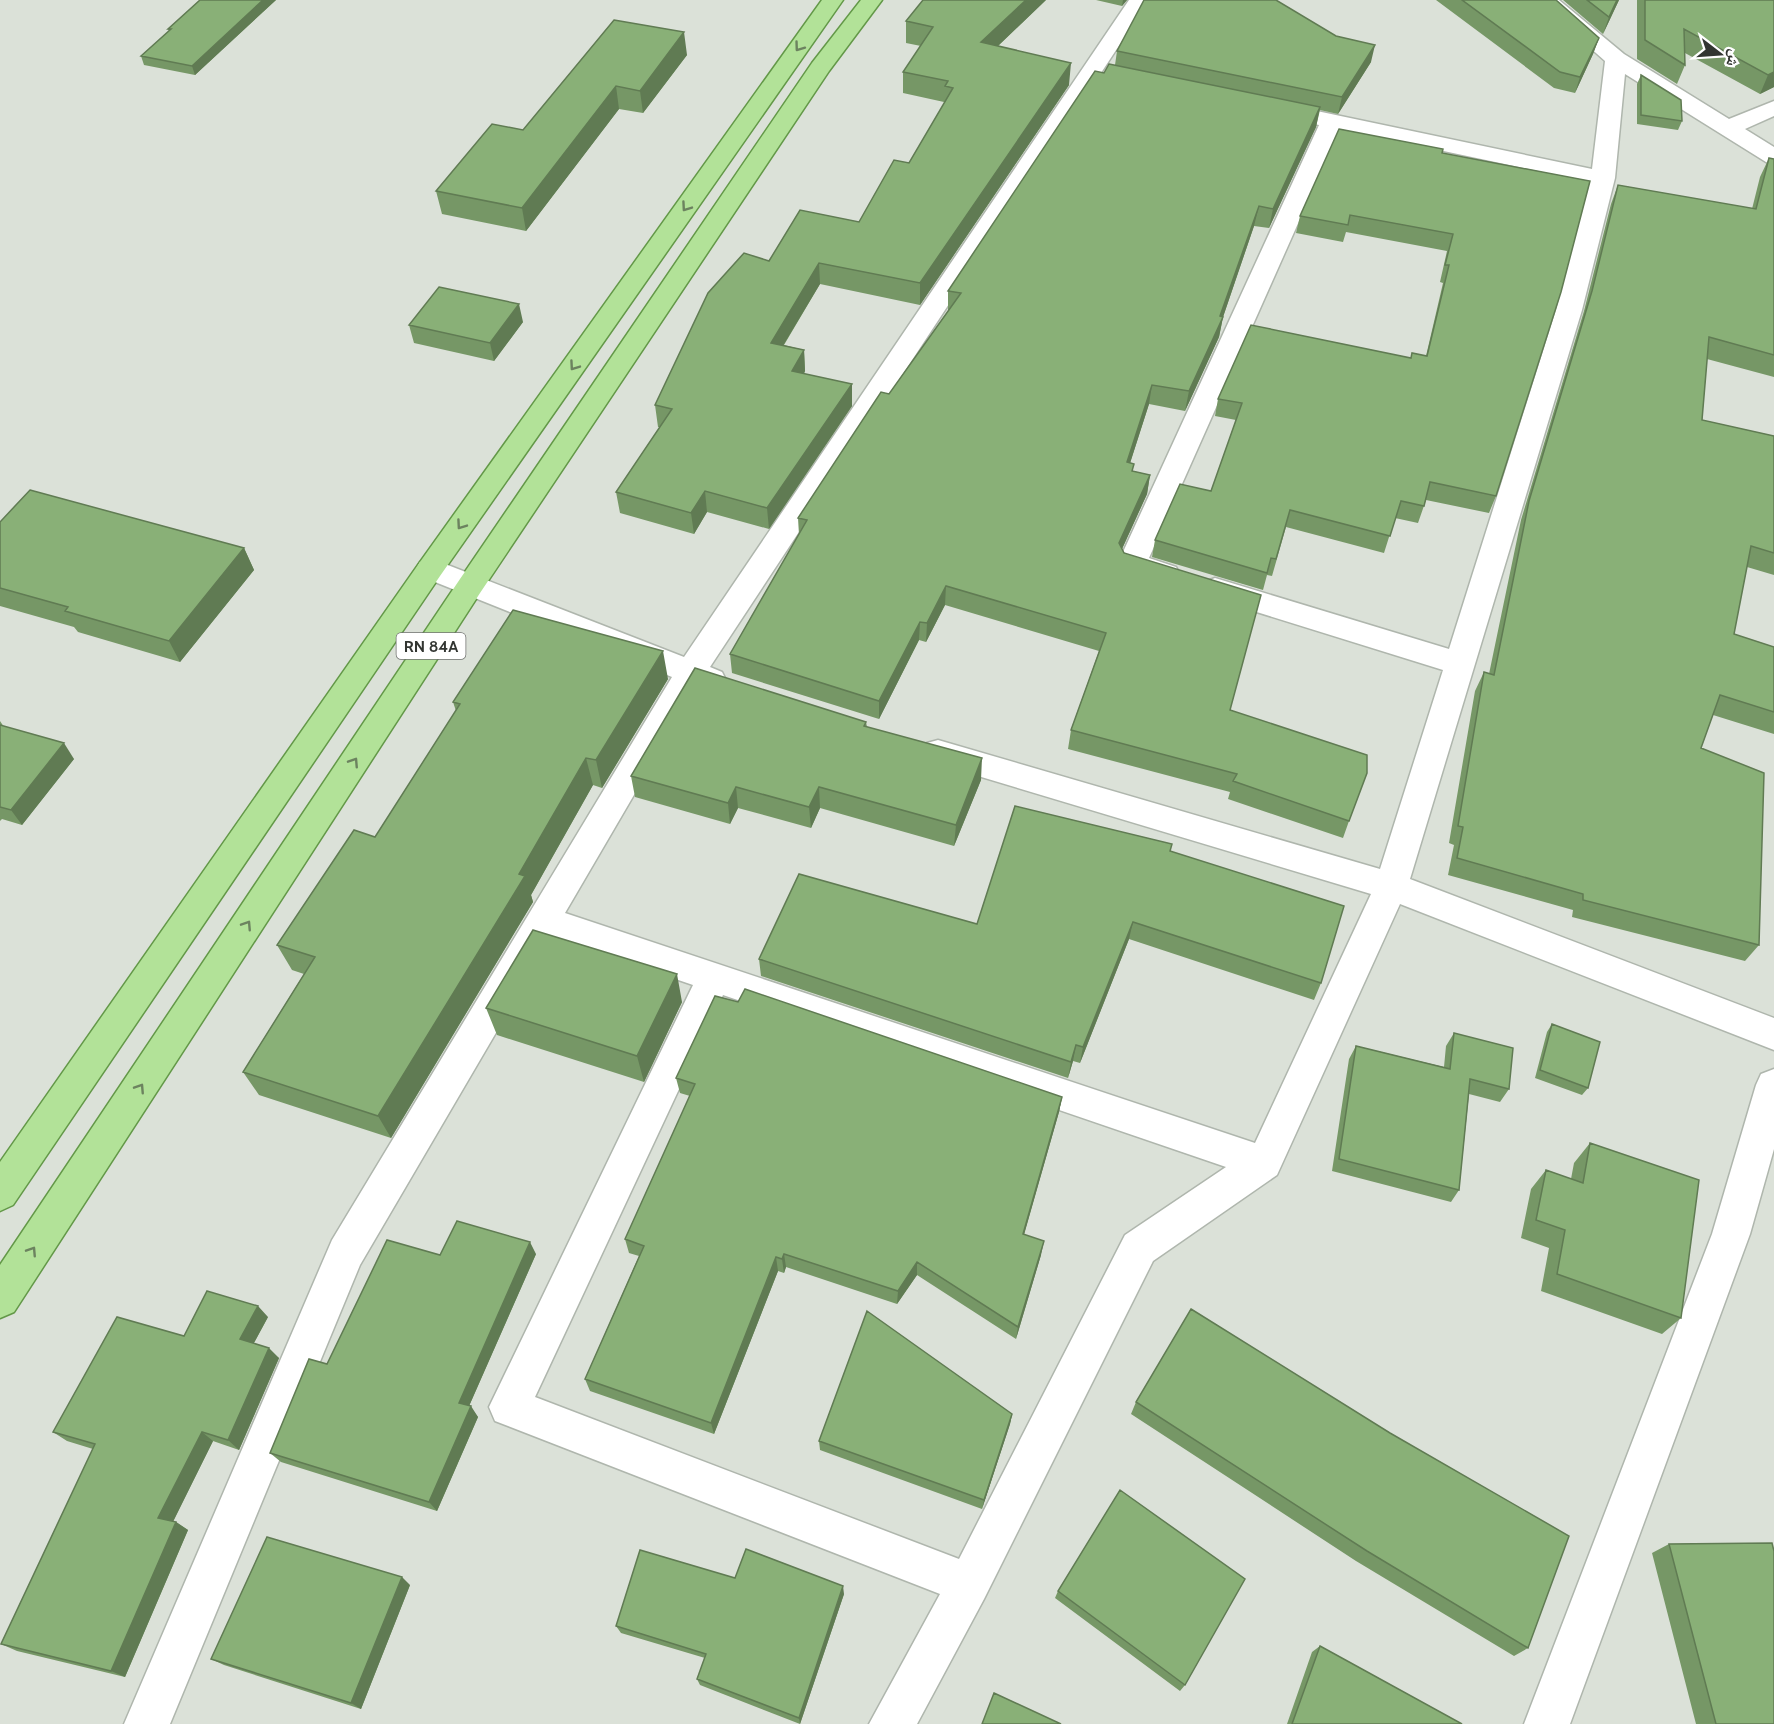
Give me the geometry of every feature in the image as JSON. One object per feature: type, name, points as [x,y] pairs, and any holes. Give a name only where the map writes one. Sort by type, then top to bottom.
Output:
[{"type":"main road","name":"RN 84A","points":[[0,1194],[430,569],[833,0]]},
{"type":"main road","name":"RN 84A","points":[[0,1299],[470,586],[820,68],[872,0]]},
{"type":"street","points":[[147,1724],[346,1253],[690,673],[1101,74],[1139,0]]},
{"type":"street","points":[[1546,0],[1616,59],[1774,157]]},
{"type":"street","points":[[892,1724],[969,1584],[1139,1248],[1264,1163],[1391,886],[1569,310],[1603,178],[1616,59]]},
{"type":"street","points":[[1251,105],[1603,178]]},
{"type":"street","points":[[1728,128],[1774,108]]},
{"type":"street","points":[[1332,121],[1132,563],[1461,663]]},
{"type":"street","points":[[430,569],[690,673],[735,688]]},
{"type":"street","points":[[915,745],[1391,886],[1774,1034]]},
{"type":"street","points":[[544,920],[713,979],[1264,1163]]},
{"type":"street","points":[[713,979],[509,1407],[969,1584]]},
{"type":"street","points":[[1547,1724],[1731,1234],[1774,1085]]},
{"type":"building","points":[[200,0],[263,0],[192,66],[141,56],[171,29],[168,29]]},
{"type":"building","points":[[923,0],[1026,0],[981,42],[1071,63],[920,283],[819,263],[771,343],[804,350],[792,371],[852,384],[767,508],[705,491],[691,513],[616,492],[672,409],[655,405],[708,293],[744,253],[769,261],[800,210],[859,222],[894,160],[909,163],[953,88],[945,86],[948,81],[903,72],[933,27],[906,21]]},
{"type":"building","points":[[1144,0],[1276,0],[1336,36],[1375,45],[1342,97],[1117,51]]},
{"type":"building","points":[[1462,0],[1556,0],[1599,38],[1580,77],[1560,72]]},
{"type":"building","points":[[1587,0],[1617,0],[1609,17]]},
{"type":"building","points":[[1645,0],[1774,0],[1774,72],[1768,75],[1684,29],[1685,65],[1645,40]]},
{"type":"building","points":[[614,20],[684,32],[640,91],[616,86],[522,208],[436,191],[492,124],[523,130]]},
{"type":"building","points":[[1109,64],[1320,107],[1273,209],[1259,206],[1220,316],[1223,317],[1189,391],[1152,385],[1127,462],[1134,464],[1132,471],[1150,475],[1119,543],[1124,553],[1261,595],[1230,710],[1367,755],[1367,773],[1349,821],[1233,781],[1237,774],[1071,730],[1106,633],[946,586],[927,623],[920,622],[879,701],[730,654],[807,520],[798,518],[881,392],[889,394],[961,293],[948,291],[1095,71],[1104,73]]},
{"type":"building","points":[[1641,75],[1681,100],[1682,121],[1641,115]]},
{"type":"building","points":[[1339,129],[1443,149],[1442,153],[1590,181],[1561,292],[1496,496],[1430,482],[1424,506],[1401,501],[1390,536],[1290,510],[1276,559],[1271,558],[1267,573],[1155,540],[1180,484],[1211,491],[1242,403],[1218,399],[1251,325],[1411,358],[1412,353],[1427,356],[1449,265],[1445,265],[1453,234],[1350,215],[1348,225],[1300,216]]},
{"type":"building","points":[[1769,158],[1774,159],[1774,355],[1709,337],[1702,420],[1774,436],[1774,553],[1751,546],[1734,634],[1774,647],[1774,712],[1720,695],[1701,748],[1764,773],[1759,945],[1583,900],[1583,894],[1457,858],[1463,827],[1458,826],[1484,672],[1494,675],[1529,501],[1592,291],[1618,185],[1756,209]]},
{"type":"building","points":[[439,287],[519,304],[490,343],[409,325]]},
{"type":"building","points":[[30,490],[244,548],[169,641],[65,611],[68,607],[0,588],[0,522]]},
{"type":"building","points":[[513,610],[663,651],[596,760],[586,758],[519,874],[525,876],[378,1116],[243,1072],[315,957],[277,945],[354,830],[375,837],[460,704],[453,702]]},
{"type":"building","points":[[695,668],[866,722],[864,726],[982,758],[956,825],[819,787],[809,807],[736,787],[728,803],[631,776]]},
{"type":"building","points":[[0,725],[64,743],[11,810],[0,807]]},
{"type":"building","points":[[1015,806],[1172,844],[1170,851],[1344,906],[1321,983],[1133,922],[1083,1047],[1076,1045],[1071,1062],[759,959],[799,874],[977,924]]},
{"type":"building","points":[[533,930],[677,974],[637,1056],[486,1008]]},
{"type":"building","points":[[745,989],[1062,1097],[1023,1234],[1044,1241],[1018,1327],[917,1262],[898,1291],[784,1254],[782,1259],[776,1257],[711,1423],[585,1379],[644,1246],[625,1239],[695,1084],[676,1078],[715,996],[738,1002]]},
{"type":"building","points":[[1552,1024],[1600,1042],[1588,1088],[1540,1070]]},
{"type":"building","points":[[1454,1033],[1513,1048],[1509,1089],[1470,1079],[1459,1190],[1339,1159],[1356,1046],[1450,1069]]},
{"type":"building","points":[[1590,1143],[1699,1180],[1681,1318],[1557,1274],[1565,1230],[1536,1220],[1546,1170],[1583,1183]]},
{"type":"building","points":[[457,1221],[530,1242],[459,1403],[471,1406],[429,1502],[270,1453],[309,1359],[327,1364],[387,1240],[440,1255]]},
{"type":"building","points":[[207,1291],[258,1306],[240,1339],[269,1348],[228,1440],[202,1432],[158,1518],[176,1522],[111,1671],[1,1644],[95,1444],[53,1432],[117,1317],[184,1336]]},
{"type":"building","points":[[1191,1309],[1390,1433],[1569,1536],[1528,1648],[1367,1551],[1136,1402]]},
{"type":"building","points":[[867,1311],[1012,1414],[984,1500],[819,1441]]},
{"type":"building","points":[[1120,1490],[1245,1579],[1185,1685],[1058,1591]]},
{"type":"building","points":[[267,1537],[402,1577],[351,1703],[211,1659]]},
{"type":"building","points":[[1772,1543],[1774,1551],[1774,1724],[1716,1724],[1669,1544]]},
{"type":"building","points":[[746,1549],[843,1586],[799,1718],[697,1679],[706,1654],[616,1626],[640,1550],[735,1578]]},
{"type":"building","points":[[1320,1646],[1462,1724],[1292,1724]]},
{"type":"building","points":[[994,1693],[1061,1724],[982,1724]]}]
